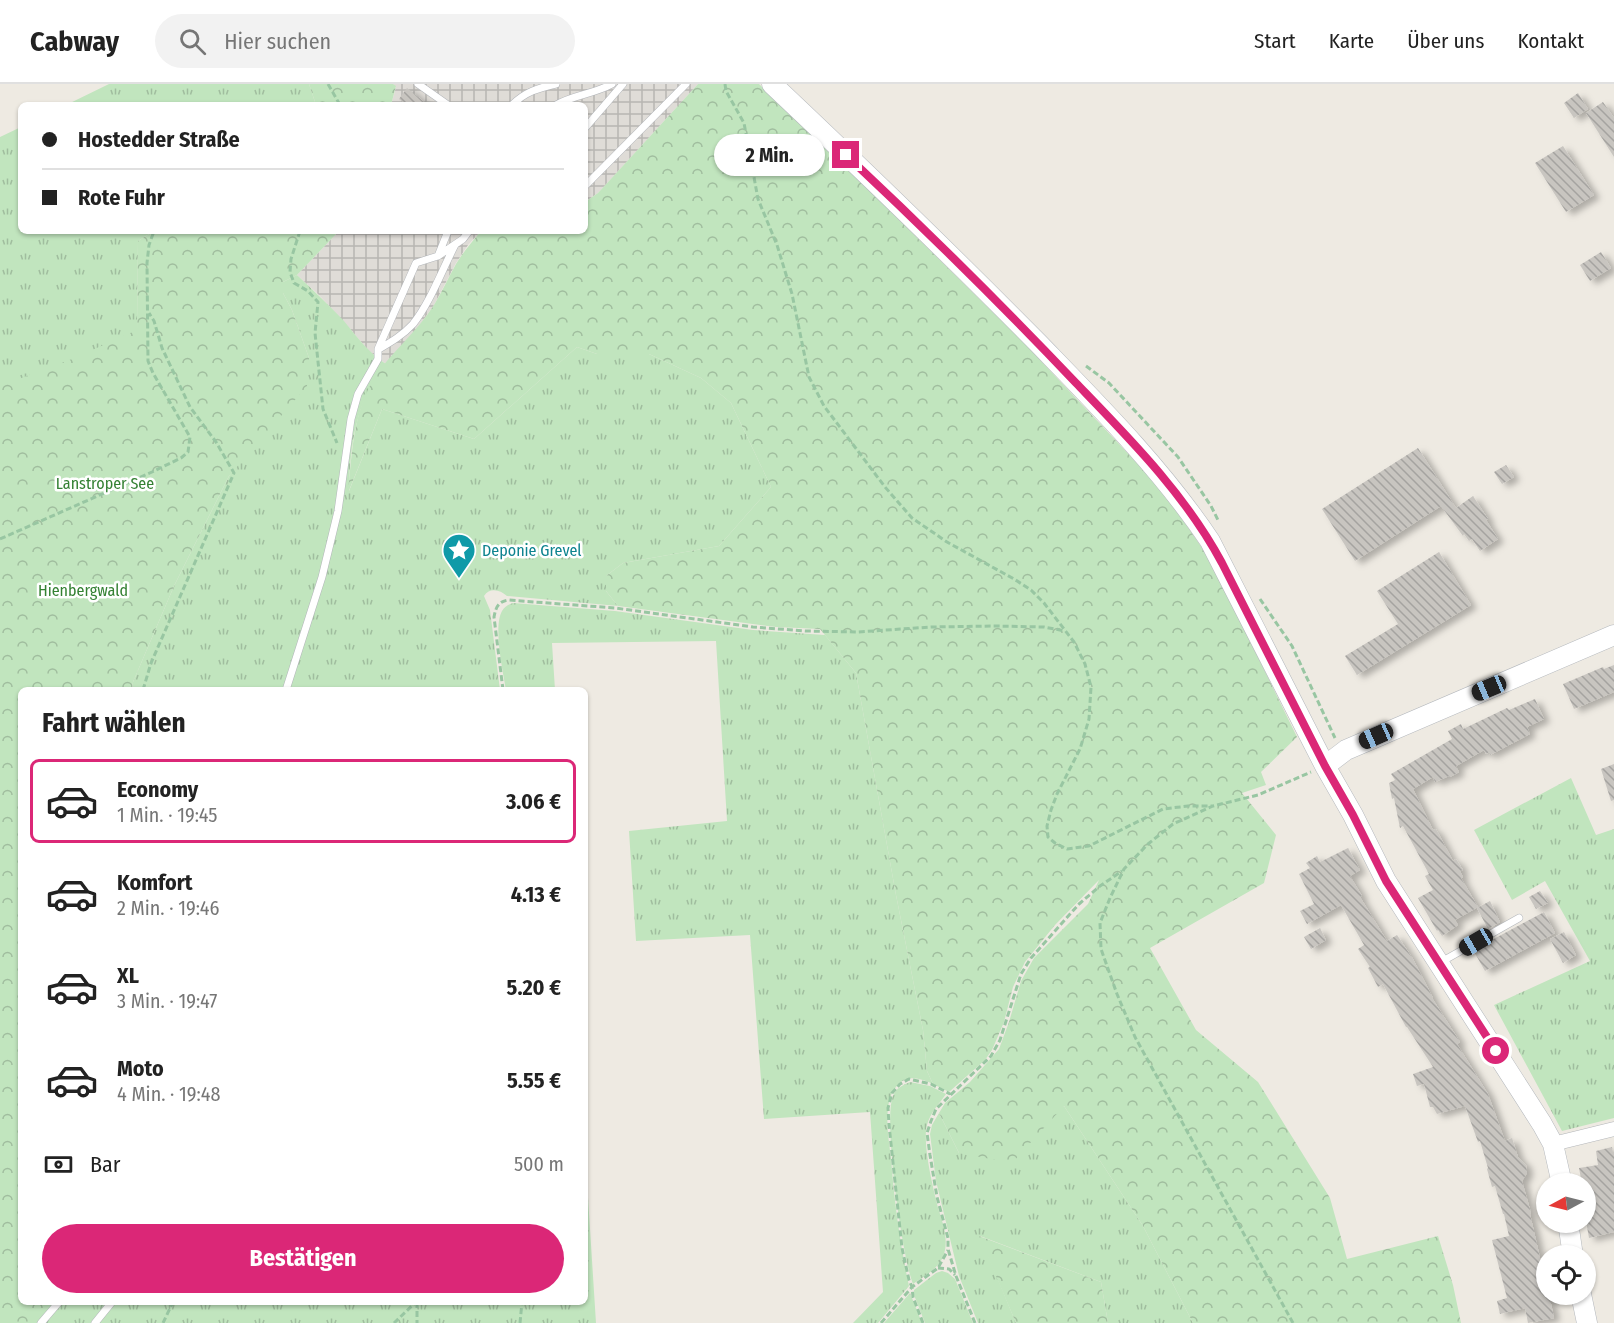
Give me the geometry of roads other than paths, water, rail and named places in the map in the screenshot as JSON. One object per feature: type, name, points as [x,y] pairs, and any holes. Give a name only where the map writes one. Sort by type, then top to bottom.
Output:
[{"type":"main road","points":[[772,84],[986,290],[1135,445],[1172,488],[1210,541],[1386,881],[1530,1104],[1553,1144],[1560,1173]]},
{"type":"main road","points":[[1325,766],[1341,753],[1364,742],[1614,635]]},
{"type":"main road","points":[[1583,1305],[1587,1323]]},
{"type":"street","points":[[1553,1144],[1614,1128]]},
{"type":"lane","points":[[418,84],[444,102]]},
{"type":"lane","points":[[515,102],[524,94],[556,84]]},
{"type":"lane","points":[[563,102],[612,84]]},
{"type":"lane","points":[[588,125],[623,84]]},
{"type":"lane","points":[[588,183],[686,84]]},
{"type":"lane","points":[[438,256],[447,234]]},
{"type":"lane","points":[[287,687],[322,577],[338,511],[351,419],[358,394],[378,359],[378,349],[416,263],[438,256],[467,234]]},
{"type":"lane","points":[[378,349],[400,336],[413,324],[455,245]]},
{"type":"lane","points":[[1439,963],[1519,918]]},
{"type":"lane","points":[[41,1323],[56,1305]]},
{"type":"lane","points":[[95,1323],[110,1305]]},
{"type":"place","name":"Deponie Grevel","points":[[459,579]]},
{"type":"park label","name":"Lanstroper See","points":[[105,483]]},
{"type":"park label","name":"Hienbergwald","points":[[83,590]]}]
